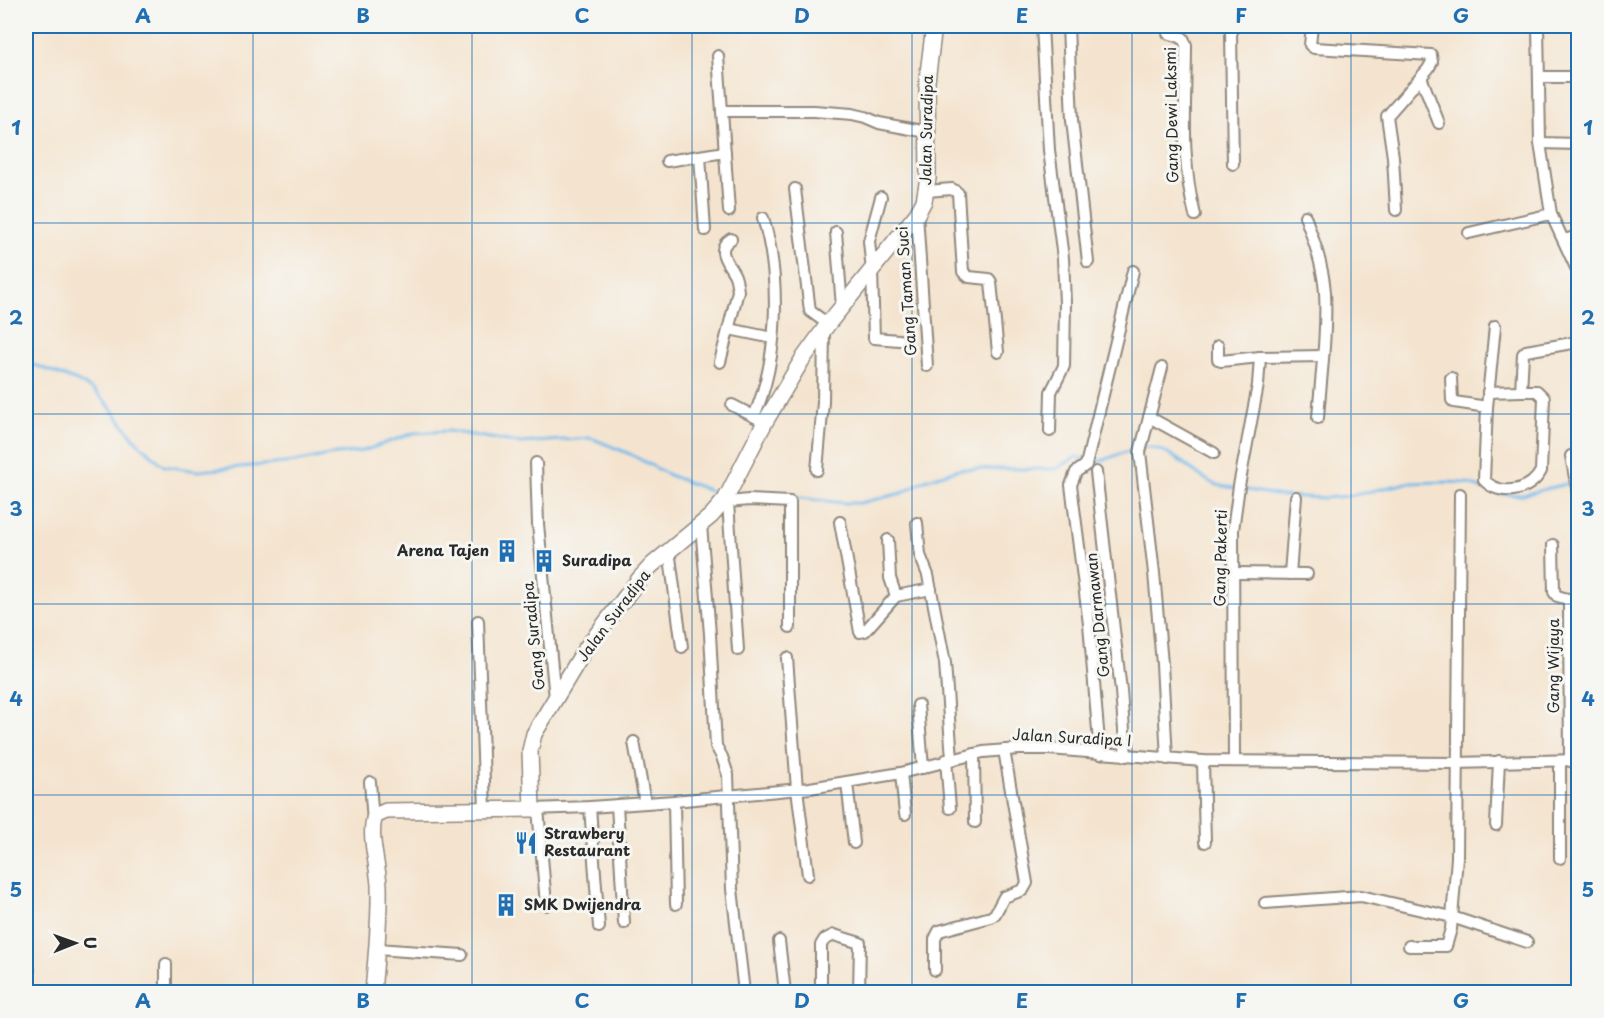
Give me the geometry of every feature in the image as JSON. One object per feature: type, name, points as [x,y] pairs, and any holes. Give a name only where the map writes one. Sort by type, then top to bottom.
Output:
[{"type":"street","name":"Jalan Suradipa","points":[[535,808],[530,759],[534,734],[584,651],[640,578],[726,502],[760,419],[826,326],[917,214],[927,191],[927,81],[934,26]]},
{"type":"street","points":[[1042,26],[1049,150],[1063,258],[1065,303],[1064,366],[1051,392],[1050,431]]},
{"type":"street","points":[[1068,26],[1072,120],[1088,262]]},
{"type":"street","name":"Gang Dewi Laksmi","points":[[1167,26],[1168,33],[1183,38],[1186,45],[1185,166],[1195,215]]},
{"type":"street","points":[[1233,26],[1233,164]]},
{"type":"street","points":[[1312,26],[1310,45],[1314,48],[1429,54],[1432,57],[1432,62],[1421,77],[1388,116],[1396,210]]},
{"type":"street","points":[[1538,26],[1540,143],[1551,214],[1578,272]]},
{"type":"street","points":[[718,56],[729,211]]},
{"type":"street","points":[[1539,77],[1578,76]]},
{"type":"street","points":[[1421,77],[1439,123]]},
{"type":"street","points":[[722,111],[814,111],[852,114],[879,123],[927,132]]},
{"type":"street","points":[[1540,143],[1578,144]]},
{"type":"street","points":[[667,161],[725,152]]},
{"type":"street","points":[[700,156],[705,230]]},
{"type":"street","points":[[795,189],[810,311],[826,326],[817,470]]},
{"type":"street","points":[[927,191],[952,189],[958,193],[963,272],[969,277],[988,279],[991,282],[998,352]]},
{"type":"street","points":[[880,197],[869,241],[874,338],[899,340]]},
{"type":"street","name":"Gang Taman Suci","points":[[917,214],[927,366]]},
{"type":"street","points":[[1469,234],[1551,214]]},
{"type":"street","points":[[1305,216],[1317,252],[1325,292],[1318,418]]},
{"type":"street","points":[[732,405],[760,419],[761,401],[773,338],[774,281],[768,234],[763,218]]},
{"type":"street","points":[[836,232],[842,307]]},
{"type":"street","points":[[1564,240],[1578,236]]},
{"type":"street","points":[[720,362],[738,291],[737,279],[723,255],[723,247],[731,239]]},
{"type":"street","points":[[1101,754],[1089,624],[1071,485],[1076,472],[1086,465],[1133,271]]},
{"type":"street","points":[[1488,392],[1537,391],[1544,398],[1541,471],[1526,487],[1514,490],[1496,489],[1484,480],[1488,392],[1495,326]]},
{"type":"street","points":[[729,329],[773,338]]},
{"type":"street","points":[[1521,391],[1523,354],[1526,351],[1578,342]]},
{"type":"street","points":[[1218,346],[1218,359],[1221,362],[1260,357],[1323,356]]},
{"type":"street","name":"Gang Pakerti","points":[[1234,761],[1233,530],[1258,385],[1260,357]]},
{"type":"street","points":[[1162,368],[1140,452],[1158,618],[1167,759]]},
{"type":"street","points":[[1451,378],[1454,402],[1487,407]]},
{"type":"street","points":[[1149,417],[1214,453]]},
{"type":"street","points":[[1571,456],[1578,494]]},
{"type":"street","name":"Gang Suradipa","points":[[536,463],[538,524],[555,698]]},
{"type":"street","name":"Gang Darmawan","points":[[1096,472],[1121,691],[1126,756]]},
{"type":"street","points":[[1409,946],[1446,946],[1452,918],[1457,858],[1460,494]]},
{"type":"street","points":[[1290,574],[1296,496]]},
{"type":"street","points":[[738,650],[726,502],[749,500],[790,502],[790,627]]},
{"type":"street","points":[[840,522],[859,632],[865,631],[896,596],[931,589]]},
{"type":"street","points":[[917,523],[920,555],[931,589],[945,663],[950,808]]},
{"type":"street","points":[[701,525],[716,746],[725,764],[729,796],[732,889],[744,993]]},
{"type":"street","points":[[888,540],[890,578],[896,596]]},
{"type":"street","name":"Gang Wijaya","points":[[1553,545],[1554,592],[1557,596],[1568,599],[1569,605],[1570,761],[1560,858]]},
{"type":"street","points":[[669,550],[681,647]]},
{"type":"street","points":[[1234,573],[1307,574]]},
{"type":"street","points":[[478,621],[485,809]]},
{"type":"street","points":[[787,658],[797,789],[808,875]]},
{"type":"street","points":[[918,705],[923,768]]},
{"type":"street","points":[[634,742],[645,803]]},
{"type":"street","name":"Jalan Suradipa I","points":[[535,808],[674,801],[797,789],[901,773],[974,754],[1036,748],[1203,761],[1456,763],[1570,761]]},
{"type":"street","points":[[935,970],[935,939],[939,931],[991,917],[1004,897],[1023,890],[1027,883],[1004,750]]},
{"type":"street","points":[[974,754],[975,822]]},
{"type":"street","points":[[1203,761],[1205,842]]},
{"type":"street","points":[[1496,825],[1499,761]]},
{"type":"street","points":[[901,773],[905,814]]},
{"type":"street","points":[[370,782],[379,884],[374,993]]},
{"type":"street","points":[[847,783],[855,843]]},
{"type":"street","points":[[674,801],[676,904]]},
{"type":"street","points":[[617,805],[624,923]]},
{"type":"street","points":[[590,807],[598,927]]},
{"type":"street","points":[[373,822],[376,814],[382,812],[535,808],[546,905]]},
{"type":"street","points":[[1264,903],[1360,896],[1452,918],[1527,942]]},
{"type":"street","points":[[821,993],[821,945],[827,937],[834,935],[861,945],[859,993]]},
{"type":"street","points":[[779,941],[785,993]]},
{"type":"street","points":[[377,949],[462,955]]},
{"type":"street","points":[[166,964],[166,993]]},
{"type":"street","points":[[26,987],[29,969]]},
{"type":"waterway","points":[[26,362],[77,381],[93,390],[105,401],[137,442],[164,466],[198,471],[295,462],[363,451],[414,433],[448,431],[520,443],[591,438],[630,454],[669,475],[723,494]]},
{"type":"waterway","points":[[1091,460],[1101,461],[1139,447]]},
{"type":"waterway","points":[[1145,447],[1164,451],[1212,483],[1235,488]]},
{"type":"waterway","points":[[789,498],[860,503],[902,493],[925,480],[959,469],[1056,469],[1076,457],[1085,459]]},
{"type":"waterway","points":[[1242,489],[1281,496],[1324,498],[1349,496],[1407,483],[1444,482],[1466,483],[1492,492]]},
{"type":"waterway","points":[[1499,494],[1522,495],[1574,482]]},
{"type":"place","name":"Arena Tajen","points":[[507,551]]},
{"type":"place","name":"Suradipa","points":[[544,561]]},
{"type":"place","name":"Strawbery Restaurant","points":[[526,843]]},
{"type":"place","name":"SMK Dwijendra","points":[[506,905]]}]
